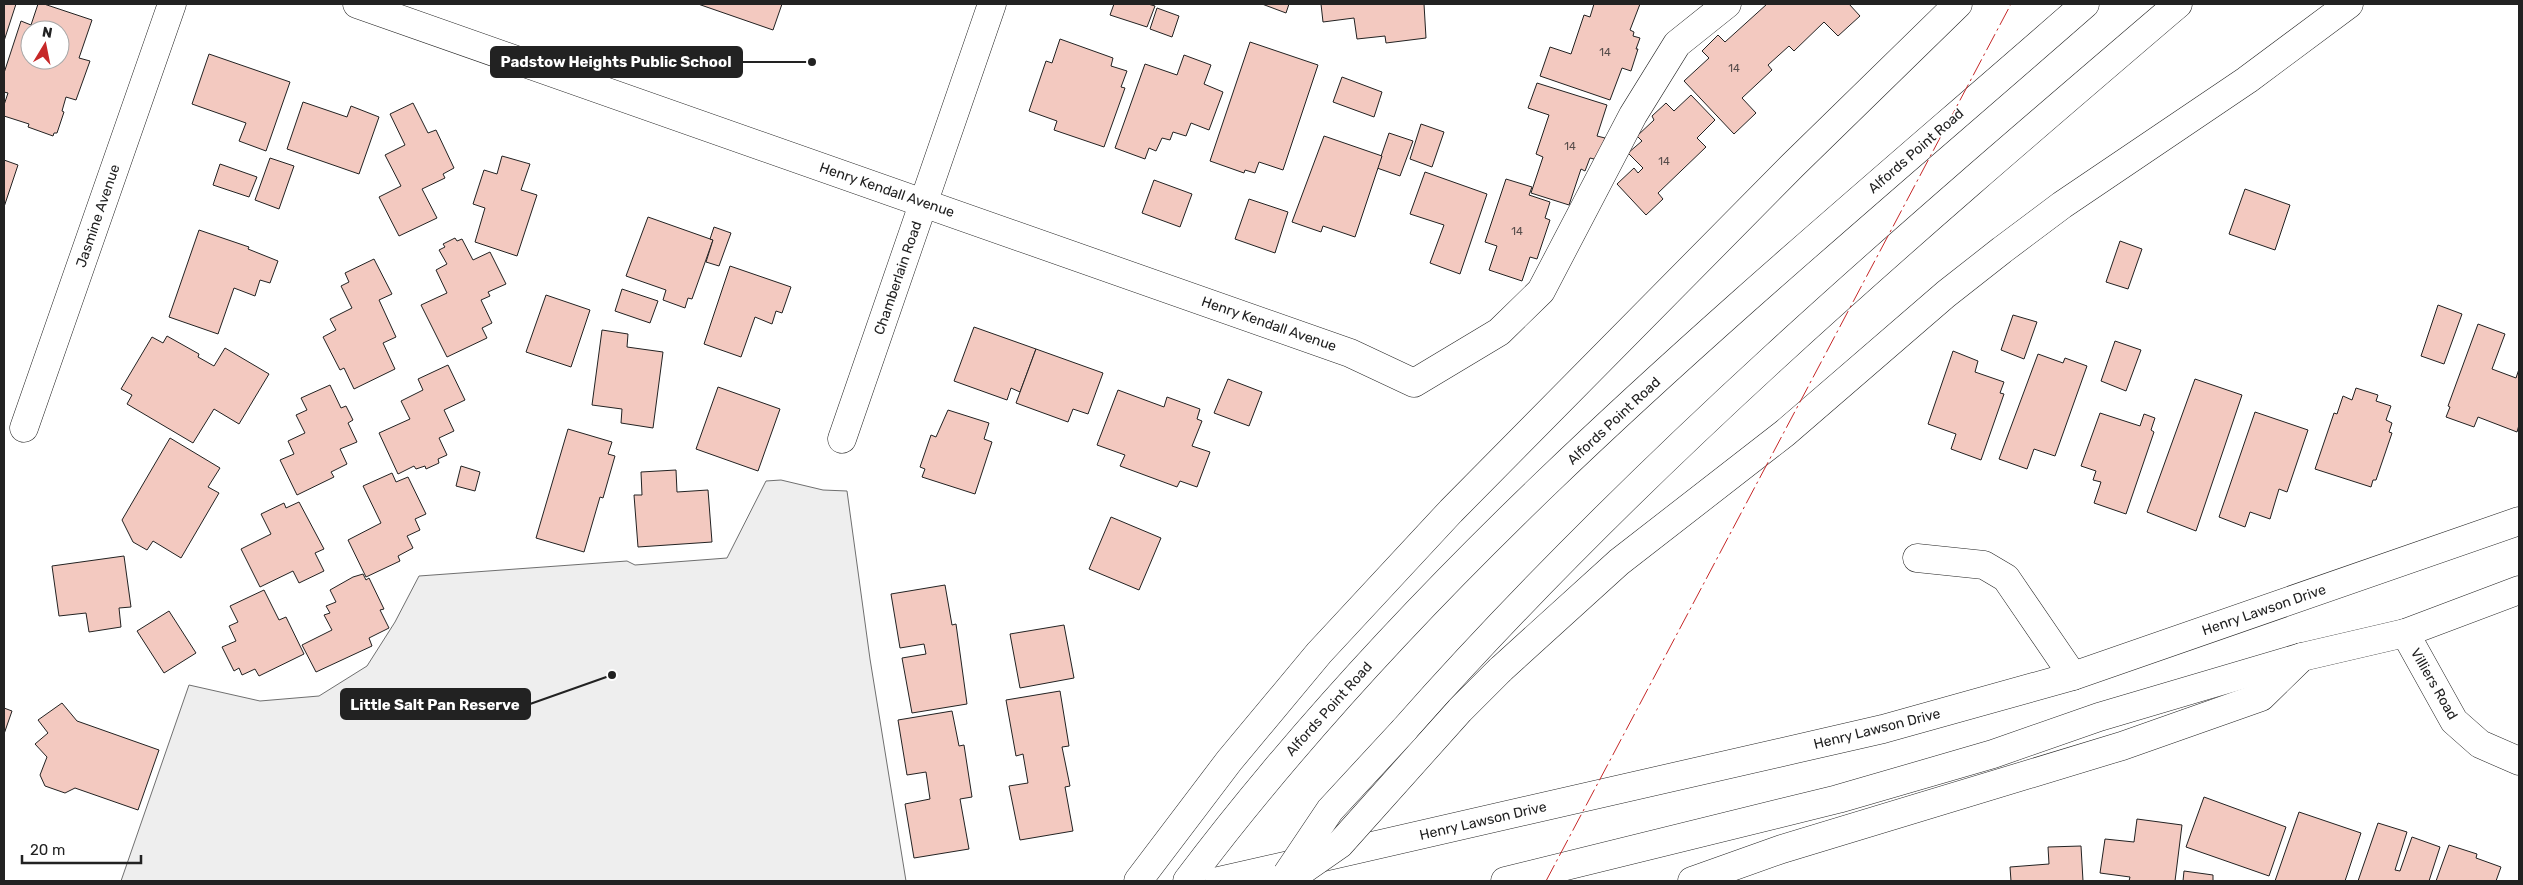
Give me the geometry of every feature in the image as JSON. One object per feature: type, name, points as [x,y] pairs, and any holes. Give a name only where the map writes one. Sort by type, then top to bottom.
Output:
[{"type":"main road","name":"Jasmine Avenue","points":[[24,428],[172,4]]},
{"type":"main road","name":"Henry Kendall Avenue","points":[[357,4],[1350,353],[1414,383],[1499,332],[1541,291],[1633,115],[1677,44],[1727,4]]},
{"type":"main road","name":"Chamberlain Road","points":[[842,439],[992,4]]},
{"type":"main road","points":[[1138,881],[1268,714],[1369,599],[1530,428],[1826,132],[1958,4]]},
{"type":"main road","name":"Alfords Point Road","points":[[1187,881],[1226,830],[1333,703],[1412,618],[1508,522],[1666,371],[1770,277],[2085,4]]},
{"type":"main road","points":[[1282,881],[1330,810],[1474,650],[1619,503],[1744,384],[1944,205],[2178,4]]},
{"type":"main road","points":[[1287,881],[1340,844],[1442,729],[1500,670],[1619,562],[1784,433],[1946,294],[1995,256],[2062,206],[2247,80],[2350,4]]},
{"type":"main road","name":"Henry Lawson Drive","points":[[1219,881],[1883,729],[2073,676],[2519,521]]},
{"type":"main road","points":[[1918,558],[1984,565],[2006,578],[2073,676]]},
{"type":"main road","points":[[1505,881],[1838,799],[1993,754],[2099,717],[2302,657],[2405,633],[2519,590]]},
{"type":"main road","name":"Villiers Road","points":[[2405,633],[2454,720],[2480,744],[2519,761]]},
{"type":"main road","points":[[1692,881],[1782,849],[2122,746],[2261,696],[2302,657]]},
{"type":"shaded area","points":[[781,480],[823,490],[847,491],[870,659],[906,881],[121,881],[189,685],[260,701],[319,696],[367,666],[395,622],[419,576],[627,561],[635,565],[727,558],[766,481]]},
{"type":"building","points":[[4,4],[16,4],[4,41]]},
{"type":"building","points":[[38,4],[44,4],[92,20],[79,58],[90,61],[76,100],[66,97],[62,111],[64,112],[57,133],[54,133],[53,136],[28,127],[29,124],[4,116],[4,105],[8,93],[4,92],[4,73],[20,24],[20,70],[70,70],[70,20],[33,20]]},
{"type":"building","points":[[698,4],[782,4],[773,30]]},
{"type":"building","points":[[1114,4],[1148,4],[1155,6],[1147,27],[1110,15]]},
{"type":"building","points":[[1262,4],[1289,4],[1286,13]]},
{"type":"building","points":[[1321,4],[1424,4],[1426,38],[1386,43],[1385,36],[1357,39],[1354,18],[1323,22]]},
{"type":"building","points":[[1594,4],[1640,4],[1630,30],[1634,32],[1633,36],[1640,38],[1636,49],[1638,49],[1631,71],[1622,68],[1610,100],[1540,76],[1550,47],[1571,54],[1584,15],[1590,17]]},
{"type":"building","points":[[1767,4],[1849,4],[1860,16],[1838,36],[1824,22],[1794,51],[1789,46],[1768,65],[1772,70],[1742,98],[1756,113],[1734,134],[1684,81],[1709,58],[1702,51],[1718,35],[1725,42]]},
{"type":"building","points":[[1157,8],[1179,16],[1172,37],[1150,29]]},
{"type":"building","points":[[1060,39],[1113,58],[1111,66],[1127,71],[1121,87],[1125,88],[1104,147],[1054,130],[1057,121],[1029,111],[1046,61],[1052,63]]},
{"type":"building","points":[[1250,42],[1318,65],[1283,170],[1259,162],[1255,173],[1245,170],[1244,173],[1210,161]]},
{"type":"building","points":[[209,54],[290,82],[266,151],[239,141],[246,123],[192,104]]},
{"type":"building","points":[[1184,55],[1211,65],[1204,84],[1223,92],[1209,130],[1191,123],[1186,136],[1173,132],[1170,140],[1162,138],[1156,151],[1149,148],[1145,159],[1115,148],[1145,64],[1177,75]]},
{"type":"building","points":[[1342,77],[1382,92],[1374,117],[1333,102]]},
{"type":"building","points":[[1537,83],[1607,105],[1597,136],[1605,138],[1598,160],[1590,158],[1585,171],[1581,169],[1569,205],[1531,193],[1543,157],[1536,154],[1549,115],[1528,108]]},
{"type":"building","points":[[1691,95],[1715,120],[1697,138],[1706,147],[1658,193],[1663,199],[1646,215],[1617,184],[1634,168],[1638,173],[1643,168],[1628,153],[1642,141],[1637,136],[1654,120],[1652,116],[1666,103],[1674,111]]},
{"type":"building","points":[[303,102],[347,117],[351,106],[379,117],[359,174],[287,149]]},
{"type":"building","points":[[413,103],[428,133],[436,130],[454,168],[443,174],[445,178],[422,189],[437,218],[399,236],[379,197],[401,186],[385,155],[405,145],[390,114]]},
{"type":"building","points":[[1421,124],[1444,132],[1432,167],[1410,159]]},
{"type":"building","points":[[1389,133],[1413,141],[1400,176],[1377,168]]},
{"type":"building","points":[[1324,136],[1382,156],[1355,237],[1323,226],[1321,232],[1292,222]]},
{"type":"building","points":[[502,156],[530,164],[521,190],[537,195],[517,256],[475,242],[485,208],[473,204],[484,170],[497,174]]},
{"type":"building","points":[[270,158],[294,166],[279,209],[255,200]]},
{"type":"building","points":[[4,160],[18,165],[4,207]]},
{"type":"building","points":[[220,164],[257,177],[249,197],[213,185]]},
{"type":"building","points":[[1425,172],[1487,194],[1460,274],[1430,263],[1444,225],[1410,214]]},
{"type":"building","points":[[1506,179],[1532,187],[1529,195],[1550,202],[1545,218],[1550,220],[1537,259],[1530,257],[1522,281],[1489,270],[1497,246],[1485,242]]},
{"type":"building","points":[[1154,180],[1192,194],[1180,227],[1142,213]]},
{"type":"building","points":[[2245,189],[2290,205],[2275,250],[2229,234]]},
{"type":"building","points":[[1249,199],[1288,212],[1275,253],[1235,239]]},
{"type":"building","points":[[648,217],[713,240],[692,299],[688,298],[685,308],[663,300],[666,290],[626,276]]},
{"type":"building","points":[[714,227],[731,233],[719,266],[706,262],[713,240],[710,239]]},
{"type":"building","points":[[199,230],[249,247],[248,249],[278,261],[270,283],[260,280],[255,296],[234,288],[218,334],[169,317]]},
{"type":"building","points":[[455,238],[457,241],[462,239],[473,260],[490,252],[506,284],[488,292],[490,296],[481,300],[492,323],[482,328],[487,338],[447,357],[421,305],[447,293],[436,270],[447,264],[439,250],[445,247],[443,244]]},
{"type":"building","points":[[2120,241],[2142,249],[2128,289],[2106,282]]},
{"type":"building","points":[[374,259],[392,294],[379,300],[396,337],[383,343],[395,369],[354,389],[344,368],[340,370],[323,337],[336,330],[330,319],[352,308],[341,286],[349,282],[345,273]]},
{"type":"building","points":[[730,266],[791,287],[782,313],[776,311],[772,324],[755,317],[741,357],[704,344]]},
{"type":"building","points":[[622,289],[658,301],[650,323],[615,311]]},
{"type":"building","points":[[546,295],[590,310],[571,367],[526,352]]},
{"type":"building","points":[[2438,305],[2462,314],[2444,364],[2421,356]]},
{"type":"building","points":[[2013,315],[2037,322],[2024,359],[2001,350]]},
{"type":"building","points":[[2478,324],[2505,334],[2492,369],[2516,378],[2519,369],[2519,425],[2517,432],[2478,417],[2474,427],[2446,417],[2450,407],[2448,406]]},
{"type":"building","points":[[974,327],[1036,349],[1020,392],[1011,388],[1007,400],[954,381]]},
{"type":"building","points":[[602,330],[628,334],[627,347],[663,352],[653,428],[621,423],[622,409],[592,405]]},
{"type":"building","points":[[167,336],[199,354],[198,357],[214,366],[225,348],[269,374],[239,424],[214,409],[193,443],[127,404],[132,395],[121,389],[152,337],[163,343]]},
{"type":"building","points":[[2115,341],[2141,350],[2126,391],[2101,381]]},
{"type":"building","points":[[1036,349],[1103,373],[1088,414],[1073,409],[1068,422],[1016,403]]},
{"type":"building","points":[[1953,351],[1978,361],[1975,372],[2004,382],[2000,393],[2004,394],[1981,460],[1951,449],[1956,434],[1928,424]]},
{"type":"building","points":[[2038,354],[2063,363],[2065,358],[2087,366],[2055,456],[2034,449],[2027,469],[1999,459]]},
{"type":"building","points":[[448,365],[465,400],[444,410],[454,431],[439,438],[447,455],[438,459],[439,463],[426,469],[425,466],[416,469],[414,466],[398,474],[379,433],[410,419],[401,401],[423,390],[418,379]]},
{"type":"building","points":[[1228,379],[1262,392],[1249,426],[1214,413]]},
{"type":"building","points":[[2195,379],[2242,395],[2196,531],[2147,512]]},
{"type":"building","points":[[330,385],[341,408],[346,406],[353,420],[348,423],[357,442],[340,449],[347,464],[331,472],[334,477],[297,495],[280,460],[294,454],[288,441],[305,433],[296,415],[307,410],[301,398]]},
{"type":"building","points":[[718,387],[780,409],[758,471],[696,449]]},
{"type":"building","points":[[2356,388],[2378,395],[2376,401],[2391,406],[2386,420],[2392,423],[2389,432],[2392,433],[2376,480],[2373,480],[2371,487],[2315,469],[2334,413],[2337,414],[2343,396],[2352,400]]},
{"type":"building","points":[[1118,390],[1164,407],[1167,397],[1200,409],[1197,419],[1202,421],[1192,446],[1210,452],[1197,487],[1180,481],[1177,487],[1120,466],[1125,455],[1097,445]]},
{"type":"building","points":[[948,410],[989,423],[984,439],[992,442],[975,494],[922,477],[925,469],[920,467],[931,435],[936,437]]},
{"type":"building","points":[[2255,412],[2308,430],[2287,492],[2279,489],[2270,519],[2250,512],[2245,527],[2219,517]]},
{"type":"building","points":[[2100,413],[2140,426],[2144,414],[2155,418],[2151,430],[2154,432],[2126,514],[2094,503],[2101,482],[2093,480],[2096,471],[2081,466]]},
{"type":"building","points":[[568,429],[612,442],[608,454],[615,456],[603,498],[600,497],[584,552],[536,538]]},
{"type":"building","points":[[170,438],[220,468],[208,487],[219,493],[181,558],[153,541],[147,550],[133,542],[122,520]]},
{"type":"building","points":[[461,466],[480,472],[475,491],[456,486]]},
{"type":"building","points":[[676,470],[677,492],[708,490],[712,542],[638,547],[634,495],[642,495],[641,472]]},
{"type":"building","points":[[392,473],[396,482],[408,477],[426,514],[415,519],[420,530],[407,536],[413,548],[398,556],[400,561],[366,577],[348,540],[381,523],[363,486]]},
{"type":"building","points":[[299,502],[324,549],[315,553],[324,571],[299,583],[293,571],[260,587],[241,549],[271,534],[261,514],[284,503],[286,508]]},
{"type":"building","points":[[1111,517],[1161,538],[1139,590],[1089,569]]},
{"type":"building","points":[[124,556],[131,607],[119,608],[121,627],[89,632],[86,613],[59,616],[52,566]]},
{"type":"building","points":[[363,574],[366,580],[369,578],[384,609],[380,610],[389,628],[369,638],[372,646],[316,672],[302,645],[332,630],[324,615],[330,613],[326,606],[336,602],[330,590],[353,577]]},
{"type":"building","points":[[945,585],[952,625],[956,624],[967,704],[912,713],[902,658],[926,654],[924,644],[900,648],[891,594]]},
{"type":"building","points":[[264,590],[279,620],[286,617],[304,654],[259,676],[255,669],[242,675],[239,668],[234,671],[222,647],[236,641],[229,626],[238,622],[230,606]]},
{"type":"building","points":[[169,611],[196,653],[164,673],[137,631]]},
{"type":"building","points":[[1064,625],[1074,678],[1020,688],[1010,634]]},
{"type":"building","points":[[1060,691],[1069,746],[1062,747],[1070,786],[1065,787],[1073,831],[1020,840],[1009,786],[1028,783],[1023,754],[1016,756],[1006,700]]},
{"type":"building","points":[[62,703],[77,721],[159,750],[138,810],[75,788],[65,793],[45,786],[40,775],[47,757],[35,744],[48,733],[38,720]]},
{"type":"building","points":[[4,708],[12,711],[4,734]]},
{"type":"building","points":[[952,711],[959,746],[964,745],[972,797],[960,799],[969,849],[914,858],[905,804],[930,799],[926,772],[907,775],[898,720]]},
{"type":"building","points":[[2204,797],[2286,827],[2269,876],[2186,847]]},
{"type":"building","points":[[2299,812],[2361,833],[2345,881],[2275,881]]},
{"type":"building","points":[[2137,819],[2182,825],[2175,881],[2129,881],[2130,877],[2100,873],[2105,839],[2134,842]]},
{"type":"building","points":[[2378,823],[2407,832],[2395,870],[2400,871],[2412,837],[2440,847],[2429,881],[2358,881]]},
{"type":"building","points":[[2449,845],[2477,854],[2476,858],[2501,867],[2496,881],[2436,881]]},
{"type":"building","points":[[2081,846],[2083,881],[2011,881],[2010,867],[2049,864],[2048,847]]},
{"type":"building","points":[[2184,871],[2213,875],[2213,881],[2183,881]]},
{"type":"power","points":[[1546,881],[2011,4]]},
{"type":"place","name":"Padstow Heights Public School","points":[[812,62]]},
{"type":"place","name":"Little Salt Pan Reserve","points":[[612,675]]}]
